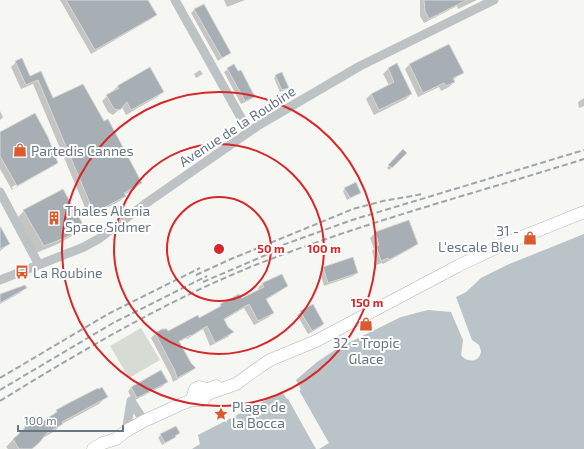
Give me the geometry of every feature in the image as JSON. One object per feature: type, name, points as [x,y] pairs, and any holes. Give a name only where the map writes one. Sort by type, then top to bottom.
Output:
[{"type":"main road","points":[[86,449],[127,426],[194,398],[194,391],[197,387],[202,387],[206,392],[234,379],[246,377],[270,360],[316,341],[458,266],[502,245],[584,212]]},
{"type":"main road","points":[[93,449],[103,443],[116,439],[144,420]]},
{"type":"street","points":[[175,0],[249,132]]},
{"type":"street","name":"Avenue de la Roubine","points":[[0,280],[84,247],[100,238],[145,204],[249,132],[360,66],[494,0]]},
{"type":"street","points":[[0,192],[38,265]]},
{"type":"street","points":[[127,426],[131,402],[144,420]]},
{"type":"shaded area","points":[[584,234],[584,449],[192,449],[200,444],[198,435],[282,392],[287,399],[301,390],[296,380],[317,362],[338,348],[401,317],[428,310],[451,312],[463,340],[461,355],[470,360],[476,360],[481,351],[479,345],[472,340],[456,297],[466,292],[481,278],[507,265]]},
{"type":"shaded area","points":[[141,328],[160,360],[129,378],[110,346]]},
{"type":"pier","points":[[296,385],[329,443],[319,449],[316,449],[283,390],[287,397],[298,389]]},
{"type":"building","points":[[66,0],[148,0],[157,15],[95,50]]},
{"type":"building","points":[[424,0],[467,0],[429,19],[425,11]]},
{"type":"building","points":[[204,4],[231,53],[222,58],[194,9]]},
{"type":"building","points":[[449,44],[464,73],[453,78],[455,82],[446,86],[444,83],[423,93],[409,64]]},
{"type":"building","points":[[22,58],[30,76],[41,71],[53,98],[83,84],[104,121],[108,119],[142,183],[124,193],[126,196],[94,213],[38,80],[26,85],[15,61]]},
{"type":"building","points":[[397,63],[412,94],[379,110],[371,94],[394,82],[388,68]]},
{"type":"building","points":[[234,64],[238,71],[241,70],[255,97],[245,101],[227,68]]},
{"type":"building","points":[[150,67],[164,92],[131,110],[127,102],[120,110],[114,109],[106,95],[119,88],[117,86]]},
{"type":"building","points":[[282,72],[289,88],[282,90],[275,75]]},
{"type":"building","points":[[35,113],[48,137],[58,163],[17,186],[0,156],[0,132]]},
{"type":"building","points":[[403,149],[407,153],[392,168],[388,165]]},
{"type":"building","points":[[356,182],[361,193],[350,198],[344,188]]},
{"type":"building","name":"Thales Alenia Space Sidmer","points":[[63,189],[84,226],[67,237],[44,246],[23,210]]},
{"type":"building","points":[[409,220],[418,244],[389,260],[388,258],[381,261],[376,246],[379,245],[375,232]]},
{"type":"building","points":[[0,226],[10,244],[0,249]]},
{"type":"building","points":[[353,257],[358,273],[328,283],[323,267]]},
{"type":"building","points":[[282,274],[288,286],[266,299],[274,313],[258,321],[249,304],[224,319],[228,327],[234,332],[215,343],[207,326],[191,336],[179,341],[191,363],[196,368],[177,378],[175,371],[155,333],[162,329],[167,329],[168,331],[198,315],[199,318],[221,306],[220,304],[239,294],[242,298],[264,287],[262,283]]},
{"type":"building","points":[[25,285],[27,288],[0,303],[0,294]]},
{"type":"building","points":[[313,304],[324,324],[312,331],[300,311]]},
{"type":"building","points":[[161,370],[168,382],[137,398],[131,387]]},
{"type":"building","points":[[102,387],[108,397],[62,422],[63,424],[47,433],[32,449],[19,449],[13,439],[35,416],[40,423],[57,412],[56,410]]},
{"type":"building","points":[[176,426],[180,433],[165,443],[160,434]]},
{"type":"railway","points":[[266,251],[352,220],[584,150]]},
{"type":"railway","points":[[0,401],[61,364],[155,311],[253,266],[294,250],[376,222],[584,159]]},
{"type":"railway","points":[[196,275],[353,209],[383,201],[423,194]]},
{"type":"railway","points":[[203,282],[273,252]]},
{"type":"railway","points":[[0,378],[108,314],[200,268]]},
{"type":"railway","points":[[0,390],[113,323],[207,276]]},
{"type":"place","name":"Partedis Cannes","points":[[20,150]]},
{"type":"place","name":"Thales Alenia Space Sidmer","points":[[54,218]]},
{"type":"place","name":"31 - L'escale Bleu","points":[[530,238]]},
{"type":"place","name":"La Roubine","points":[[22,272]]},
{"type":"place","name":"32 - Tropic Glace","points":[[366,324]]},
{"type":"place","name":"Plage de la Bocca","points":[[221,414]]}]
